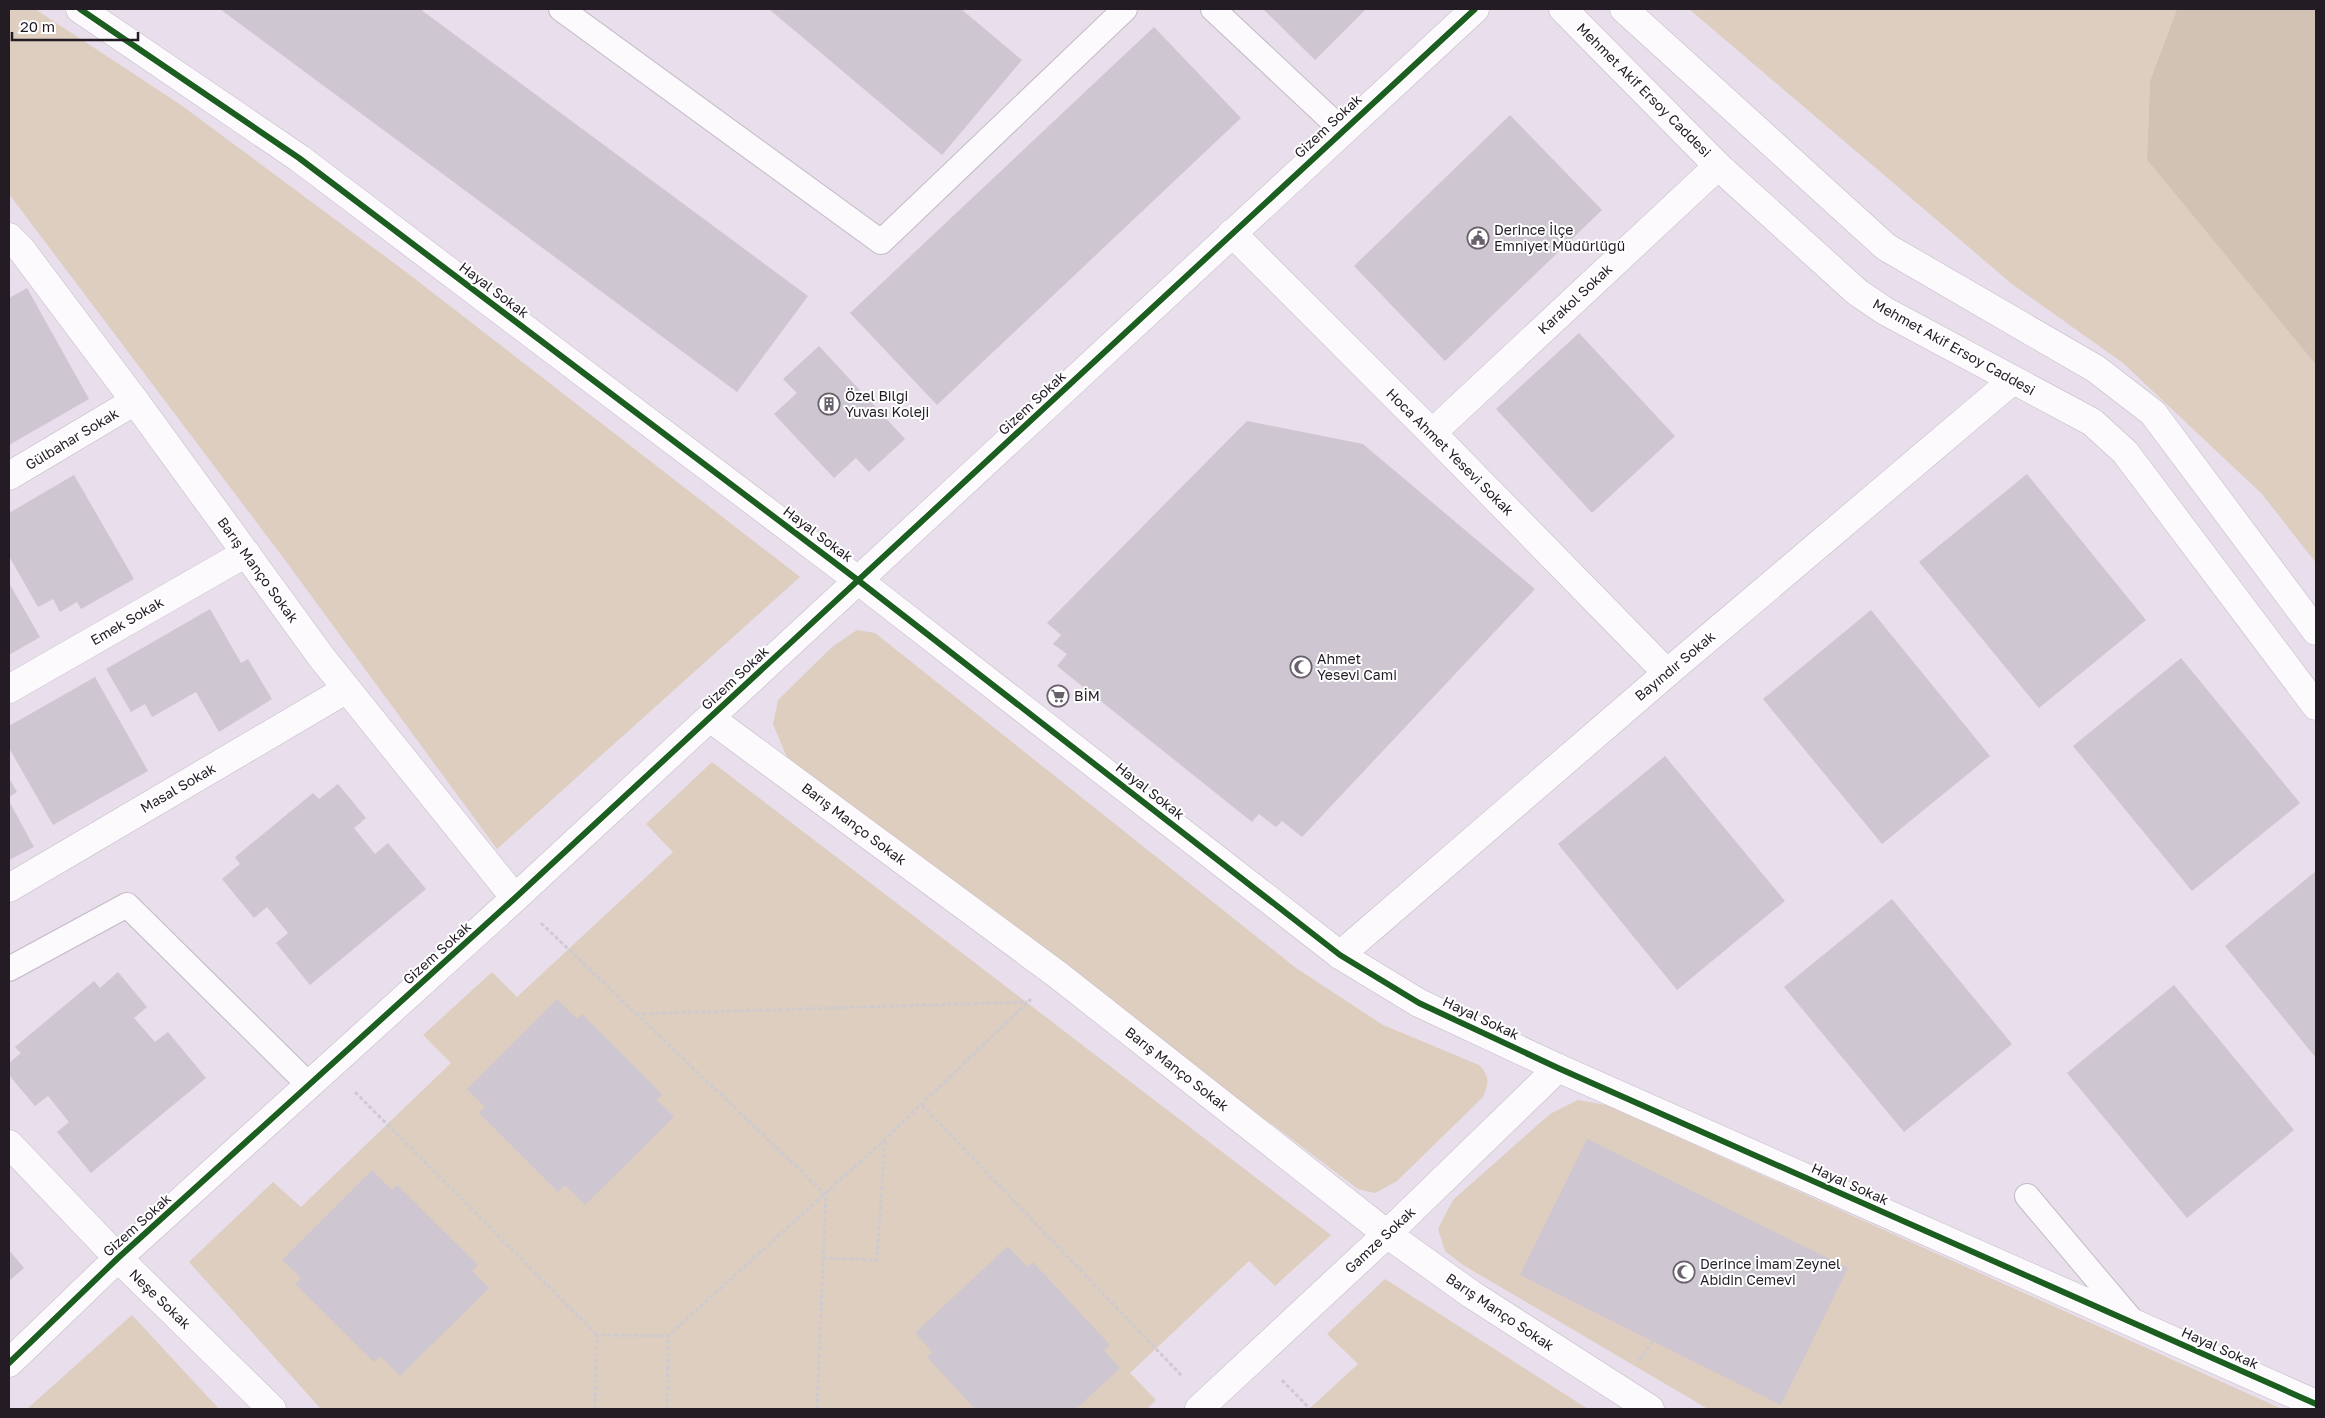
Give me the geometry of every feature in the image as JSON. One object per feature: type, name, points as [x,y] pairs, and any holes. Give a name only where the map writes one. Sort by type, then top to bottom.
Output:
[{"type":"street","name":"Hayal Sokak","points":[[80,9],[298,158],[859,581],[1340,955],[1419,1003],[1558,1068],[2316,1404]]},
{"type":"street","name":"Gizem Sokak","points":[[9,1363],[118,1258],[310,1086],[515,898],[859,581],[1342,130],[1475,9]]},
{"type":"street","name":"Mehmet Akif Ersoy Caddesi","points":[[1563,9],[1718,166],[1856,292],[1885,311],[2092,422],[2124,452],[2316,706]]},
{"type":"street","points":[[1624,9],[1886,247],[2096,369],[2153,413],[2316,631]]},
{"type":"street","name":"Karakol Sokak","points":[[1432,433],[1718,166]]},
{"type":"street","name":"Hoca Ahmet Yesevi Sokak","points":[[1232,233],[1432,433],[1667,673]]},
{"type":"street","name":"Barış Manço Sokak","points":[[13,248],[135,401],[347,689],[515,898]]},
{"type":"street","name":"Bayındır Sokak","points":[[1340,955],[1667,673],[2013,380]]},
{"type":"street","name":"Gülbahar Sokak","points":[[9,476],[135,401]]},
{"type":"street","name":"Emek Sokak","points":[[9,690],[246,553]]},
{"type":"street","name":"Masal Sokak","points":[[9,888],[347,689]]},
{"type":"street","name":"Barış Manço Sokak","points":[[710,718],[1058,975],[1387,1234],[1471,1294],[1650,1409]]},
{"type":"street","name":"Gamze Sokak","points":[[1203,1405],[1387,1234],[1558,1068]]},
{"type":"street","name":"Neşe Sokak","points":[[9,1144],[118,1258],[272,1409]]},
{"type":"lane","points":[[561,9],[881,242],[1125,9]]},
{"type":"lane","points":[[1213,9],[1342,130]]},
{"type":"lane","points":[[9,969],[127,905],[310,1086]]},
{"type":"lane","points":[[2027,1196],[2134,1323]]},
{"type":"path","points":[[515,898],[826,1195],[817,1409]]},
{"type":"path","points":[[330,1067],[597,1335],[668,1336],[826,1195],[922,1105],[1027,1002],[1058,975]]},
{"type":"path","points":[[636,1014],[1027,1002]]},
{"type":"path","points":[[922,1105],[1203,1405]]},
{"type":"path","points":[[823,1258],[877,1260],[885,1139]]},
{"type":"path","points":[[595,1409],[597,1335]]},
{"type":"path","points":[[667,1409],[668,1336]]},
{"type":"shaded area","points":[[9,9],[35,9],[181,105],[406,272],[800,577],[497,849],[285,560],[9,194]]},
{"type":"shaded area","points":[[1689,9],[2177,9],[2150,81],[2147,160],[2316,365],[2316,563],[2262,494],[2123,363],[2012,284]]},
{"type":"shaded area","points":[[2177,9],[2316,9],[2316,365],[2147,160],[2150,81]]},
{"type":"shaded area","points":[[857,630],[875,633],[1296,968],[1383,1025],[1479,1065],[1487,1076],[1483,1097],[1397,1181],[1375,1193],[1358,1189],[788,760],[773,724],[778,700],[832,647]]},
{"type":"shaded area","points":[[712,762],[1331,1235],[1275,1286],[1249,1261],[1130,1373],[1156,1400],[1147,1409],[321,1409],[189,1262],[273,1182],[301,1207],[451,1063],[423,1035],[492,972],[517,997],[673,852],[646,824]]},
{"type":"shaded area","points":[[1578,1100],[1606,1105],[2282,1409],[1708,1409],[1463,1265],[1445,1251],[1438,1229],[1453,1200],[1550,1114]]},
{"type":"shaded area","points":[[1385,1279],[1588,1409],[1309,1409],[1358,1364],[1327,1334]]},
{"type":"shaded area","points":[[132,1315],[219,1409],[27,1409]]},
{"type":"building","points":[[220,9],[420,9],[808,296],[737,392]]},
{"type":"building","points":[[769,9],[961,9],[1022,60],[942,155]]},
{"type":"building","points":[[1263,9],[1366,9],[1315,60]]},
{"type":"building","points":[[1154,27],[1241,118],[937,405],[850,313]]},
{"type":"building","name":"Derince İlçe Emniyet Müdürlüğü","points":[[1510,115],[1602,210],[1445,361],[1354,266]]},
{"type":"building","points":[[27,288],[89,399],[9,445],[9,298]]},
{"type":"building","points":[[1579,333],[1675,436],[1592,513],[1496,409]]},
{"type":"building","name":"Özel Bilgi Yuvası Koleji","points":[[819,346],[905,439],[869,472],[856,458],[834,478],[774,414],[797,393],[783,379]]},
{"type":"building","points":[[1247,421],[1363,444],[1535,589],[1302,837],[1282,821],[1276,827],[1259,814],[1252,822],[1057,666],[1067,654],[1053,644],[1061,635],[1047,623]]},
{"type":"building","points":[[2027,474],[2146,620],[2039,708],[1919,562]]},
{"type":"building","points":[[74,475],[134,579],[81,609],[77,602],[60,612],[53,599],[38,607],[9,556],[9,513]]},
{"type":"building","points":[[9,583],[40,637],[9,655]]},
{"type":"building","points":[[210,609],[241,663],[248,659],[272,699],[219,732],[196,692],[152,717],[145,704],[131,712],[106,669]]},
{"type":"building","points":[[1871,610],[1990,756],[1882,844],[1763,699]]},
{"type":"building","points":[[2181,658],[2300,803],[2192,891],[2073,746]]},
{"type":"building","points":[[95,677],[148,771],[53,825],[9,748],[9,726]]},
{"type":"building","points":[[1665,756],[1785,901],[1677,990],[1558,844]]},
{"type":"building","points":[[9,778],[17,792],[9,797]]},
{"type":"building","points":[[338,784],[366,818],[354,828],[375,854],[388,843],[426,889],[310,985],[276,943],[288,933],[267,907],[254,918],[222,879],[240,864],[235,857],[313,793],[319,799]]},
{"type":"building","points":[[9,801],[34,847],[9,860]]},
{"type":"building","points":[[2316,871],[2316,1058],[2225,946]]},
{"type":"building","points":[[1892,899],[2012,1044],[1904,1132],[1784,987]]},
{"type":"building","points":[[118,972],[147,1007],[134,1018],[155,1042],[168,1032],[206,1078],[91,1173],[57,1132],[69,1122],[48,1096],[35,1106],[9,1075],[9,1063],[21,1053],[15,1047],[94,981],[100,988]]},
{"type":"building","points":[[2174,985],[2294,1130],[2187,1218],[2067,1073]]},
{"type":"building","points":[[557,999],[577,1019],[582,1014],[662,1094],[657,1100],[674,1117],[585,1205],[565,1185],[558,1192],[479,1113],[485,1107],[467,1089]]},
{"type":"building","name":"Derince İmam Zeynel Abidin Cemevi","points":[[1587,1139],[1848,1268],[1781,1405],[1520,1275]]},
{"type":"building","points":[[372,1170],[392,1190],[397,1185],[478,1265],[472,1271],[489,1288],[400,1376],[380,1356],[374,1362],[295,1284],[301,1278],[282,1260]]},
{"type":"building","points":[[1008,1246],[1027,1267],[1033,1262],[1110,1345],[1104,1350],[1120,1368],[1076,1409],[975,1409],[927,1357],[932,1352],[915,1333]]},
{"type":"building","points":[[9,1250],[24,1268],[9,1281]]},
{"type":"cycle path","points":[[80,9],[299,158],[859,581],[1340,955],[1419,1003],[1558,1068],[2316,1404]]},
{"type":"cycle path","points":[[9,1363],[118,1258],[515,898],[1475,9]]},
{"type":"place","name":"Derince İlçe Emniyet Müdürlüğü","points":[[1478,238]]},
{"type":"place","name":"Özel Bilgi Yuvası Koleji","points":[[829,404]]},
{"type":"place","name":"Ahmet Yesevi Cami","points":[[1301,667]]},
{"type":"place","name":"BİM","points":[[1058,696]]},
{"type":"place","name":"Derince İmam Zeynel Abidin Cemevi","points":[[1684,1272]]}]
